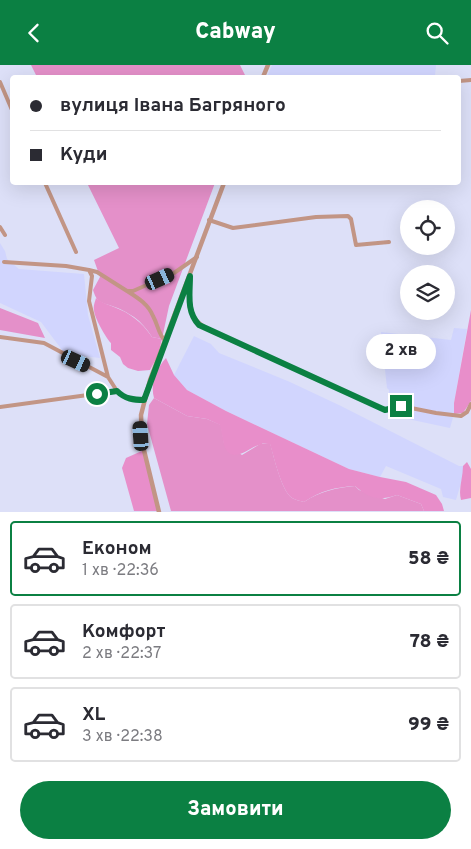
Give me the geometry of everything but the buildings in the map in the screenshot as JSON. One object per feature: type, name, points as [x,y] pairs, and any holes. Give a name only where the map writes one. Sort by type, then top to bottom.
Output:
[{"type":"street","points":[[0,82],[10,104]]},
{"type":"street","points":[[46,185],[76,252]]},
{"type":"street","points":[[159,511],[142,442],[140,421],[144,400],[223,185]]},
{"type":"street","points":[[210,221],[233,228],[316,217],[348,216],[351,219],[356,245],[389,242]]},
{"type":"street","points":[[0,227],[5,235]]},
{"type":"street","points":[[127,291],[133,291],[174,273],[197,257]]},
{"type":"street","points":[[4,262],[66,266],[97,272],[145,303],[153,313],[159,334],[166,341]]},
{"type":"street","points":[[90,270],[92,276],[89,301],[108,377],[122,396],[144,400]]},
{"type":"street","points":[[190,276],[189,300],[192,318],[199,325],[211,331],[385,410],[401,406],[461,416],[467,412],[471,404]]},
{"type":"street","points":[[0,337],[44,343],[108,377]]},
{"type":"street","points":[[0,407],[117,391]]},
{"type":"shaded area","points":[[31,65],[240,65],[245,75],[36,75]]},
{"type":"shaded area","points":[[272,65],[436,65],[435,75],[268,75]]},
{"type":"shaded area","points":[[88,185],[214,185],[169,306],[162,339],[152,337],[134,317],[100,301],[96,297],[93,290],[100,277],[94,260],[119,248]]},
{"type":"shaded area","points":[[0,243],[7,259],[19,269],[84,274],[88,315],[100,358],[65,354],[41,322],[0,303]]},
{"type":"shaded area","points":[[96,298],[130,315],[140,322],[152,337],[162,339],[158,355],[150,370],[138,371],[128,368],[123,364],[120,357],[111,350],[111,343],[106,337],[95,313]]},
{"type":"shaded area","points":[[0,308],[38,323],[45,338],[0,330]]},
{"type":"shaded area","points":[[471,310],[471,401],[463,413],[454,414],[454,403]]},
{"type":"shaded area","points":[[454,328],[467,329],[454,403],[454,414],[450,428],[389,415],[389,390],[387,388],[381,332],[451,340]]},
{"type":"shaded area","points":[[194,336],[211,344],[219,353],[290,382],[459,466],[463,466],[463,476],[456,500],[443,497],[441,489],[386,466],[380,477],[349,469],[226,411],[187,390],[174,375]]},
{"type":"shaded area","points":[[166,358],[174,375],[187,390],[226,411],[349,469],[406,482],[436,495],[444,511],[424,511],[421,504],[397,495],[374,498],[355,486],[328,490],[304,502],[293,499],[281,481],[270,444],[262,444],[236,455],[232,454],[227,451],[224,445],[220,425],[207,419],[187,416],[154,398],[153,387],[155,377],[159,367]]},
{"type":"shaded area","points":[[154,398],[187,416],[207,419],[221,425],[224,443],[242,455],[260,444],[270,443],[281,481],[292,498],[304,502],[328,491],[355,486],[359,490],[385,499],[397,495],[421,504],[424,511],[171,511],[147,424],[149,405]]},
{"type":"shaded area","points":[[144,450],[159,511],[134,511],[122,468],[126,458]]},
{"type":"shaded area","points":[[467,462],[471,469],[471,498],[461,500],[463,466]]},
{"type":"route","points":[[97,394],[117,391],[122,396],[144,400],[190,276],[190,312],[192,318],[199,325],[385,410],[401,406]]}]
